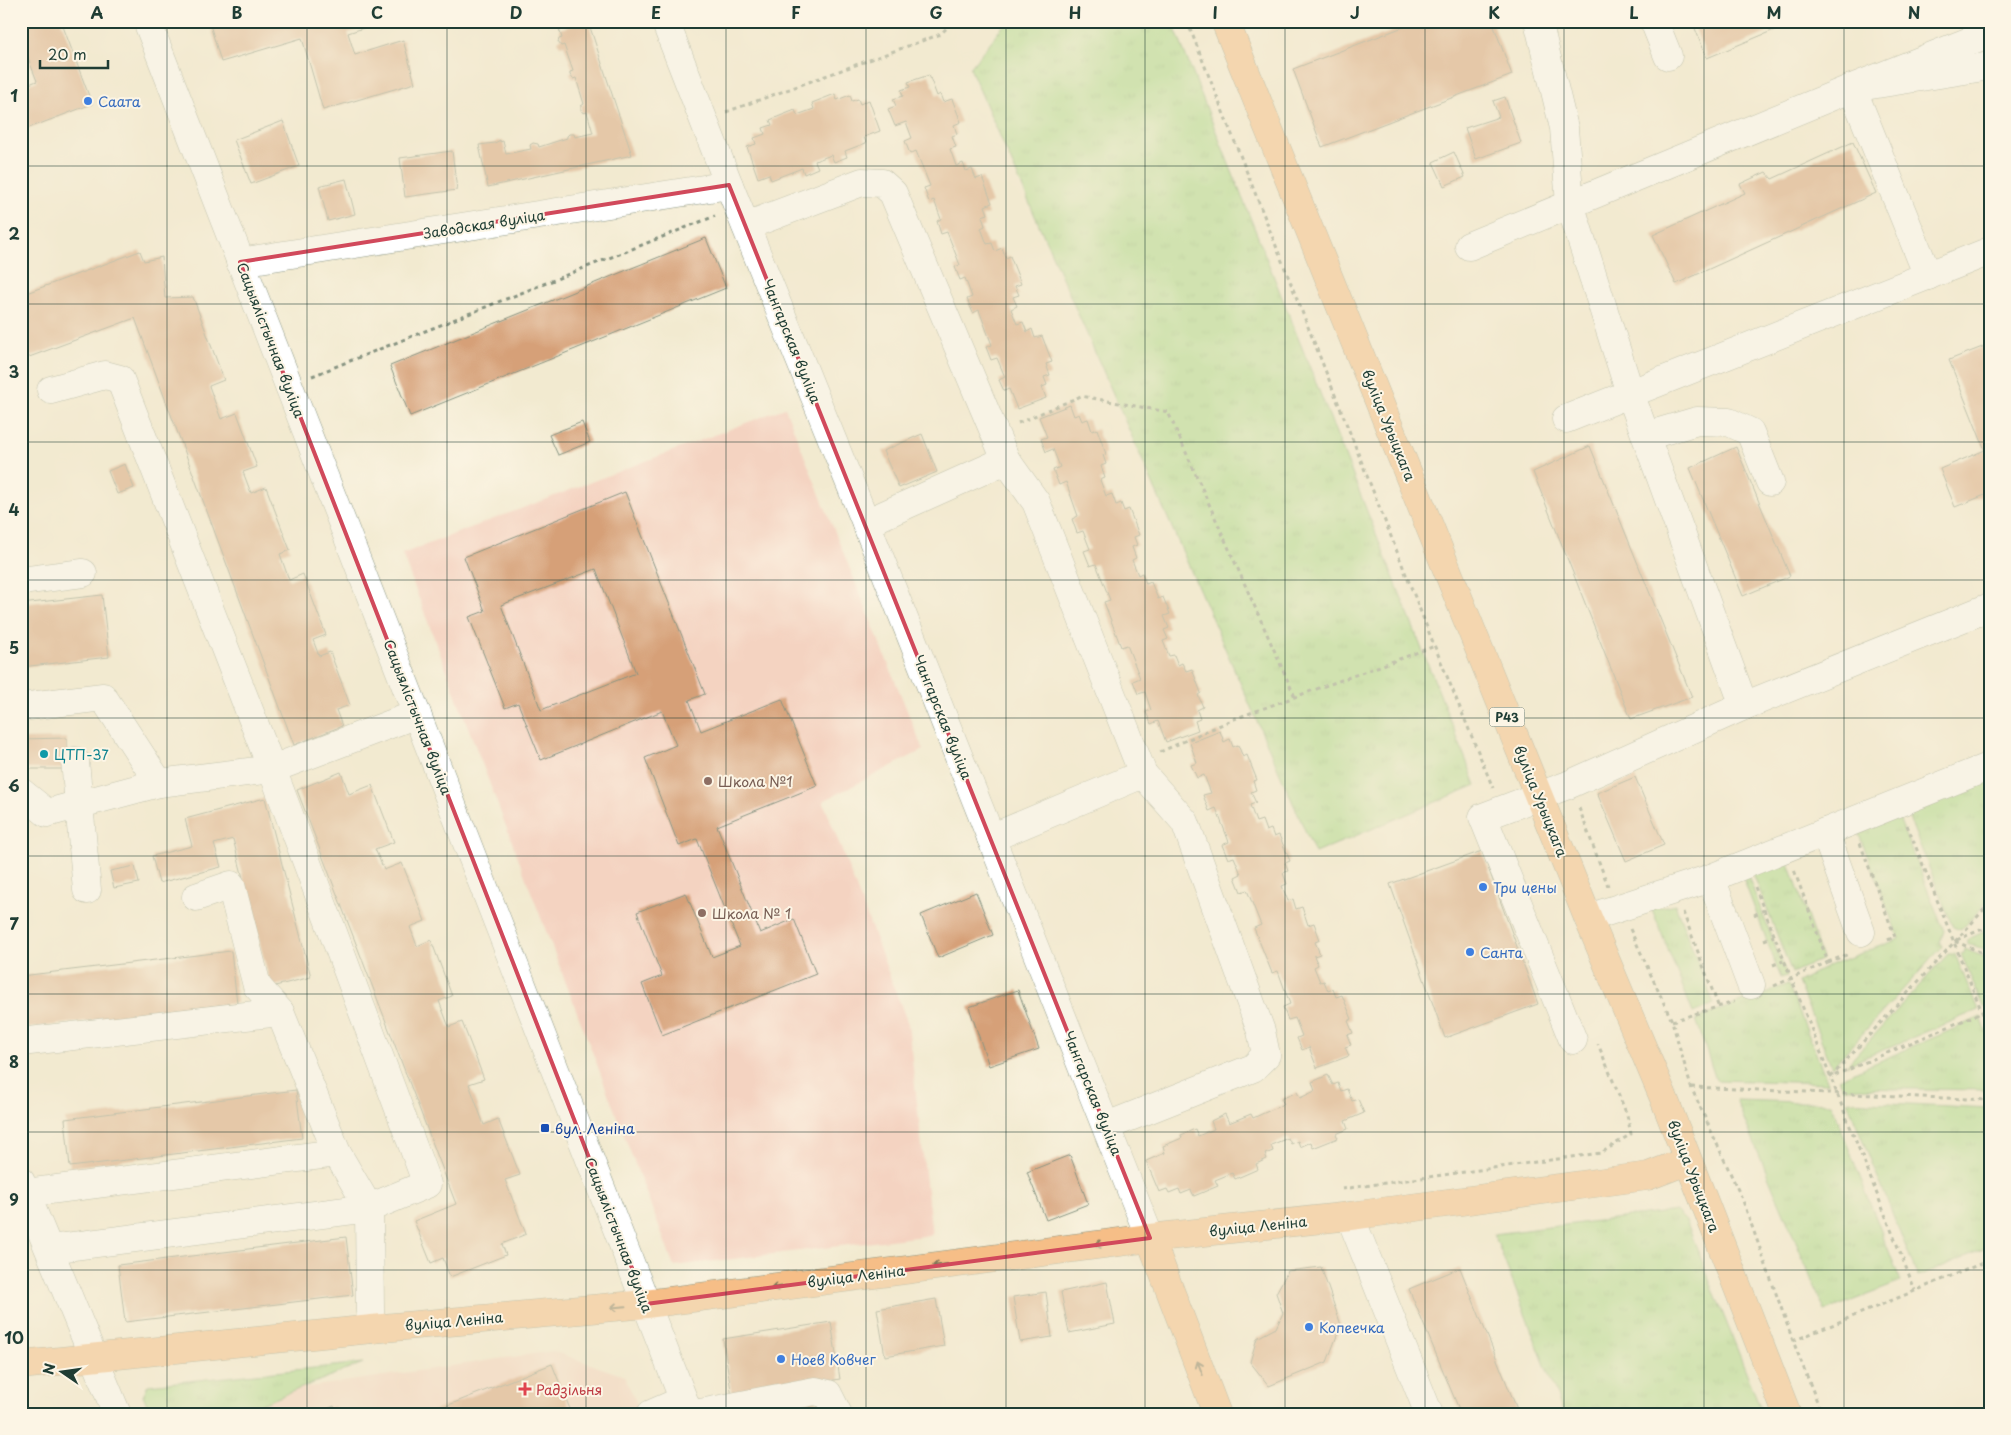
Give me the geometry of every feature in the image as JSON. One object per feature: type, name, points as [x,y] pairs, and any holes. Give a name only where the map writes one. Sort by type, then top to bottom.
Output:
[{"type":"main road","name":"вуліца Урыцкага","points":[[1225,21],[1588,918],[1663,1096],[1787,1414]]},
{"type":"main road","name":"вуліца Леніна","points":[[21,1365],[372,1329],[646,1304],[1150,1238],[1350,1216],[1648,1176],[1687,1161]]},
{"type":"main road","name":"Чангарская вуліца","points":[[1150,1238],[1218,1414]]},
{"type":"street","name":"Сацыялістычная вуліца","points":[[147,21],[646,1304],[689,1409]]},
{"type":"street","name":"Чангарская вуліца","points":[[665,21],[728,185],[866,523],[1150,1238]]},
{"type":"street","points":[[1538,21],[1564,128],[1570,204],[1630,393],[1744,706]]},
{"type":"street","points":[[1654,21],[1668,56]]},
{"type":"street","points":[[1470,246],[1990,33]]},
{"type":"street","points":[[1852,88],[1990,66]]},
{"type":"street","points":[[1852,88],[1928,276]]},
{"type":"street","points":[[746,226],[862,182],[882,183],[893,193],[1006,460],[1036,502],[1141,768],[1185,822],[1261,1031],[1266,1055],[1253,1068],[1107,1126]]},
{"type":"street","name":"Заводская вуліца","points":[[240,262],[728,185]]},
{"type":"street","points":[[1566,419],[1990,252]]},
{"type":"street","points":[[50,1249],[369,1208],[427,1184],[272,769],[120,379],[106,375],[51,390]]},
{"type":"street","points":[[1646,436],[1697,421],[1729,422],[1750,432],[1770,482]]},
{"type":"street","points":[[866,523],[1006,460]]},
{"type":"street","points":[[21,581],[84,573]]},
{"type":"street","points":[[1585,1040],[1483,817],[1568,785],[1744,706],[1990,607]]},
{"type":"street","points":[[21,707],[103,697],[159,783]]},
{"type":"street","points":[[21,792],[47,813],[159,783],[272,769],[417,714]]},
{"type":"street","points":[[1936,788],[1931,773],[1990,749]]},
{"type":"street","points":[[75,761],[87,890]]},
{"type":"street","points":[[1864,942],[1817,836],[1802,822],[1899,783],[1901,802],[1990,766]]},
{"type":"street","points":[[991,838],[1141,768]]},
{"type":"street","points":[[1588,918],[1710,878],[1817,836]]},
{"type":"street","points":[[1710,878],[1753,991]]},
{"type":"street","points":[[196,897],[231,885],[257,986],[280,1012],[337,1153],[369,1208],[370,1311],[372,1329]]},
{"type":"street","points":[[21,1042],[280,1012]]},
{"type":"street","points":[[118,1414],[24,1187],[337,1153]]},
{"type":"street","points":[[1350,1216],[1429,1414]]},
{"type":"street","points":[[650,1414],[815,1391],[828,1394],[838,1414]]},
{"type":"path","points":[[704,120],[941,34],[953,21]]},
{"type":"path","points":[[1187,21],[1502,810]]},
{"type":"path","points":[[289,386],[716,216]]},
{"type":"path","points":[[995,434],[1081,396],[1168,412],[1295,697]]},
{"type":"path","points":[[1141,768],[1234,719],[1435,646]]},
{"type":"path","points":[[1568,785],[1578,806],[1617,908],[1623,914],[1672,1021],[1691,1087],[1743,1201],[1793,1341],[1822,1414]]},
{"type":"path","points":[[1901,802],[1990,1032]]},
{"type":"path","points":[[1672,1021],[1791,979],[1828,962],[1864,942],[1895,937],[1859,841]]},
{"type":"path","points":[[1746,864],[1915,1290]]},
{"type":"path","points":[[1792,866],[1828,962]]},
{"type":"path","points":[[1831,1078],[1990,903]]},
{"type":"path","points":[[1754,915],[1764,910]]},
{"type":"path","points":[[1954,942],[1990,926]]},
{"type":"path","points":[[1764,940],[1774,936]]},
{"type":"path","points":[[1954,942],[1990,956]]},
{"type":"path","points":[[1774,965],[1784,960]]},
{"type":"path","points":[[1831,1078],[1990,1009]]},
{"type":"path","points":[[1336,1190],[1601,1153],[1631,1134],[1627,1115],[1585,1040]]},
{"type":"path","points":[[1691,1087],[1990,1100]]},
{"type":"path","points":[[1793,1341],[1990,1260]]},
{"type":"highlighted area","points":[[729,185],[1150,1238],[646,1304],[240,262]]},
{"type":"shaded area","name":"Школа № 1","points":[[785,408],[923,750],[823,801],[908,1024],[932,1235],[674,1266],[402,554]]},
{"type":"shaded area","points":[[553,1351],[624,1376],[642,1414],[169,1414],[168,1408]]},
{"type":"green space","points":[[1007,21],[1172,21],[1476,785],[1315,853],[970,68]]},
{"type":"green space","points":[[1990,773],[1990,899],[1961,930],[1953,927],[1905,808]]},
{"type":"green space","points":[[1896,811],[1944,931],[1940,942],[1942,947],[1832,1067],[1798,982],[1830,965],[1899,939],[1857,829]]},
{"type":"green space","points":[[1787,857],[1822,959],[1792,973],[1751,868]]},
{"type":"green space","points":[[1746,871],[1787,976],[1781,978],[1743,878]]},
{"type":"green space","points":[[1675,904],[1714,1004],[1693,1013],[1652,909]]},
{"type":"green space","points":[[1990,929],[1990,952],[1968,944],[1968,939]]},
{"type":"green space","points":[[1965,949],[1990,959],[1990,1004],[1983,1007],[1961,954],[1964,953]]},
{"type":"green space","points":[[1948,954],[1955,954],[1978,1010],[1847,1065]]},
{"type":"green space","points":[[1788,984],[1828,1083],[1716,1080],[1696,1019]]},
{"type":"green space","points":[[1981,1017],[1990,1042],[1990,1090],[1843,1088],[1838,1079]]},
{"type":"green space","points":[[1736,1100],[1831,1103],[1901,1282],[1825,1311]]},
{"type":"green space","points":[[1847,1101],[1990,1108],[1990,1246],[1918,1277]]},
{"type":"green space","points":[[1676,1211],[1686,1221],[1763,1414],[1564,1414],[1494,1234]]},
{"type":"green space","points":[[363,1363],[237,1414],[151,1414],[143,1395],[148,1385]]},
{"type":"building","points":[[21,21],[61,21],[92,104],[21,131],[21,87],[37,81],[21,40]]},
{"type":"building","points":[[209,21],[385,21],[348,33],[355,55],[403,40],[415,83],[323,110],[302,38],[221,62]]},
{"type":"building","points":[[588,21],[632,155],[488,187],[479,145],[503,141],[506,154],[531,149],[530,145],[533,143],[538,144],[539,147],[567,138],[569,134],[574,134],[575,137],[593,133],[587,112],[583,113],[581,110],[581,106],[584,104],[576,78],[573,79],[570,75],[570,72],[573,71],[564,45],[561,46],[558,42],[562,38],[559,29]]},
{"type":"building","points":[[1419,21],[1492,21],[1512,75],[1322,147],[1293,69]]},
{"type":"building","points":[[1692,21],[1791,21],[1791,23],[1707,58]]},
{"type":"building","points":[[929,75],[937,96],[940,94],[943,102],[952,99],[961,122],[954,125],[957,134],[952,136],[956,147],[950,149],[956,166],[963,163],[966,171],[972,169],[976,179],[982,177],[992,203],[985,206],[988,214],[982,216],[985,226],[981,228],[987,244],[992,243],[995,251],[1002,248],[1006,258],[1010,256],[1021,284],[1015,286],[1019,295],[1013,297],[1017,306],[1011,309],[1017,324],[1023,322],[1027,332],[1032,329],[1035,338],[1042,336],[1052,362],[1046,364],[1050,375],[1044,377],[1047,385],[1042,387],[1046,398],[1017,409],[1009,389],[1004,391],[999,380],[1005,377],[997,358],[991,360],[986,347],[992,345],[979,310],[973,313],[967,299],[972,297],[965,278],[960,280],[955,267],[960,265],[947,232],[941,234],[937,221],[941,219],[934,200],[929,202],[924,188],[930,186],[916,151],[910,154],[905,141],[912,138],[906,122],[895,126],[888,109],[896,106],[893,99],[903,96],[901,90],[910,87],[908,82]]},
{"type":"building","points":[[835,94],[837,100],[850,95],[852,101],[858,99],[860,104],[869,100],[880,131],[864,137],[866,143],[845,151],[847,157],[834,162],[831,155],[815,161],[818,168],[804,174],[802,168],[771,180],[769,174],[758,178],[747,147],[756,144],[754,138],[765,134],[763,128],[772,125],[770,120],[795,110],[797,115],[814,109],[812,103]]},
{"type":"building","points":[[1505,97],[1521,143],[1476,159],[1465,128],[1499,117],[1493,101]]},
{"type":"building","points":[[283,121],[299,166],[251,184],[234,140]]},
{"type":"building","points":[[1853,142],[1876,193],[1676,284],[1653,235],[1745,193],[1740,184],[1766,172],[1772,179]]},
{"type":"building","points":[[452,151],[457,190],[405,197],[400,158]]},
{"type":"building","points":[[1454,152],[1465,177],[1444,186],[1433,162]]},
{"type":"building","points":[[346,179],[355,214],[328,221],[319,186]]},
{"type":"building","points":[[706,238],[726,288],[410,416],[390,366]]},
{"type":"building","points":[[140,251],[144,261],[162,257],[165,298],[193,297],[224,380],[209,386],[221,419],[237,413],[257,467],[243,472],[251,493],[266,487],[290,550],[280,554],[289,580],[303,574],[326,635],[313,640],[319,656],[330,652],[350,705],[336,710],[342,726],[294,745],[135,318],[21,360],[21,295]]},
{"type":"building","points":[[1990,344],[1990,493],[1955,507],[1940,469],[1985,450],[1949,360]]},
{"type":"building","points":[[1070,405],[1074,416],[1079,414],[1082,421],[1088,419],[1092,431],[1097,429],[1106,454],[1103,455],[1106,464],[1101,466],[1105,478],[1100,480],[1106,496],[1112,494],[1116,505],[1121,503],[1124,511],[1129,509],[1139,535],[1134,537],[1137,545],[1132,547],[1136,558],[1132,560],[1138,575],[1142,573],[1146,584],[1151,582],[1158,599],[1163,597],[1170,614],[1164,616],[1169,628],[1164,630],[1168,639],[1163,641],[1169,656],[1174,655],[1178,665],[1182,663],[1186,671],[1192,669],[1201,693],[1198,695],[1203,707],[1197,710],[1200,719],[1195,721],[1198,730],[1166,742],[1158,721],[1151,724],[1146,712],[1151,710],[1145,692],[1138,694],[1133,681],[1140,678],[1127,645],[1121,647],[1104,602],[1110,600],[1096,564],[1090,566],[1084,551],[1090,549],[1083,531],[1077,533],[1072,519],[1078,516],[1066,482],[1059,485],[1053,470],[1060,467],[1053,449],[1046,452],[1041,439],[1047,437],[1039,417]]},
{"type":"building","points":[[582,422],[590,442],[558,455],[549,435]]},
{"type":"building","points":[[922,434],[937,472],[899,488],[883,451]]},
{"type":"building","points":[[1590,446],[1692,697],[1631,719],[1533,472]]},
{"type":"building","points":[[1736,447],[1790,576],[1743,596],[1690,468]]},
{"type":"building","points":[[125,464],[134,488],[117,494],[108,471]]},
{"type":"building","points":[[625,492],[705,694],[689,700],[701,731],[782,699],[817,786],[717,826],[760,933],[794,919],[816,974],[662,1035],[642,984],[662,976],[637,912],[686,893],[712,957],[740,946],[697,839],[679,846],[645,758],[676,745],[662,711],[541,760],[518,703],[505,708],[469,617],[485,611],[464,557]],"holes":[[[596,569],[636,673],[541,710],[501,605]]]},
{"type":"building","points":[[102,595],[109,657],[21,667],[21,604]]},
{"type":"building","points":[[1220,731],[1224,742],[1230,739],[1233,747],[1238,745],[1243,757],[1247,755],[1257,780],[1253,781],[1256,790],[1251,792],[1256,803],[1250,805],[1256,822],[1262,820],[1266,831],[1271,829],[1274,837],[1279,835],[1290,861],[1285,863],[1288,871],[1283,873],[1287,884],[1282,886],[1288,901],[1293,899],[1296,909],[1302,907],[1308,925],[1314,923],[1320,940],[1315,942],[1320,954],[1314,956],[1318,965],[1314,967],[1320,982],[1324,981],[1328,991],[1333,989],[1336,997],[1342,995],[1352,1019],[1348,1021],[1353,1033],[1347,1035],[1351,1045],[1345,1047],[1349,1056],[1317,1068],[1309,1047],[1302,1050],[1297,1038],[1302,1036],[1295,1018],[1288,1020],[1283,1007],[1290,1004],[1278,971],[1272,973],[1254,928],[1261,925],[1247,890],[1241,892],[1235,877],[1241,874],[1234,857],[1228,859],[1222,845],[1229,842],[1216,808],[1209,811],[1203,795],[1211,793],[1204,775],[1197,778],[1191,765],[1197,763],[1190,743]]},
{"type":"building","name":"ЦТП-37","points":[[67,738],[67,769],[21,769],[21,739]]},
{"type":"building","points":[[341,772],[349,794],[372,785],[394,842],[375,849],[384,870],[402,863],[425,921],[410,927],[417,946],[431,940],[452,996],[439,1001],[449,1027],[462,1022],[484,1079],[469,1084],[484,1125],[498,1119],[520,1175],[505,1180],[526,1234],[502,1244],[506,1255],[450,1277],[443,1258],[431,1263],[414,1221],[456,1204],[297,790]]},
{"type":"building","points":[[1635,777],[1664,845],[1626,861],[1597,793]]},
{"type":"building","points":[[265,798],[311,977],[271,987],[233,839],[214,844],[221,867],[159,883],[152,856],[192,846],[185,819]]},
{"type":"building","points":[[1482,851],[1538,1004],[1445,1038],[1390,884]]},
{"type":"building","points":[[135,866],[139,883],[114,888],[110,871]]},
{"type":"building","points":[[976,892],[993,935],[938,958],[921,915]]},
{"type":"building","points":[[231,951],[237,1003],[21,1029],[21,976]]},
{"type":"building","points":[[1018,990],[1039,1049],[989,1066],[969,1007]]},
{"type":"building","points":[[1328,1075],[1333,1085],[1338,1083],[1341,1091],[1347,1089],[1352,1101],[1358,1099],[1364,1113],[1345,1121],[1348,1129],[1336,1134],[1338,1138],[1313,1148],[1311,1142],[1300,1147],[1298,1141],[1291,1144],[1288,1138],[1271,1145],[1273,1151],[1265,1154],[1267,1159],[1256,1164],[1258,1169],[1235,1179],[1232,1173],[1215,1180],[1218,1186],[1194,1196],[1191,1190],[1181,1194],[1179,1189],[1169,1193],[1167,1189],[1159,1192],[1146,1161],[1165,1153],[1163,1146],[1182,1138],[1181,1135],[1195,1129],[1198,1136],[1214,1129],[1211,1121],[1225,1114],[1229,1123],[1251,1114],[1253,1118],[1284,1104],[1281,1099],[1297,1092],[1300,1098],[1315,1091],[1312,1082]]},
{"type":"building","points":[[296,1090],[302,1138],[70,1167],[65,1119]]},
{"type":"building","points":[[1070,1155],[1088,1204],[1046,1220],[1027,1172]]},
{"type":"building","points":[[346,1237],[353,1295],[125,1322],[118,1265]]},
{"type":"building","name":"Копеечка","points":[[1321,1267],[1341,1325],[1327,1362],[1269,1386],[1250,1362],[1257,1338],[1276,1328],[1283,1313],[1276,1293],[1288,1271]]},
{"type":"building","points":[[1460,1268],[1519,1414],[1461,1414],[1409,1289]]},
{"type":"building","points":[[1107,1282],[1115,1324],[1069,1333],[1061,1292]]},
{"type":"building","points":[[1046,1292],[1052,1337],[1020,1342],[1013,1297]]},
{"type":"building","points":[[21,1299],[30,1320],[21,1323]]},
{"type":"building","points":[[936,1299],[944,1346],[885,1356],[877,1309]]},
{"type":"building","name":"Ноев Ковчег","points":[[831,1322],[840,1379],[732,1397],[723,1339]]},
{"type":"building","name":"Радзільня","points":[[552,1364],[572,1414],[426,1414]]},
{"type":"building","points":[[814,1396],[821,1414],[771,1414]]},
{"type":"building","points":[[334,1406],[338,1414],[314,1414]]},
{"type":"place","name":"Саата","points":[[88,101]]},
{"type":"place","name":"ЦТП-37","points":[[44,754]]},
{"type":"place","name":"Школа №1","points":[[708,781]]},
{"type":"place","name":"Три цены","points":[[1483,887]]},
{"type":"place","name":"Школа № 1","points":[[702,913]]},
{"type":"place","name":"Санта","points":[[1470,952]]},
{"type":"place","name":"вул. Леніна","points":[[545,1128]]},
{"type":"place","name":"Копеечка","points":[[1309,1327]]},
{"type":"place","name":"Ноев Ковчег","points":[[781,1359]]},
{"type":"place","name":"Радзільня","points":[[525,1389]]}]
